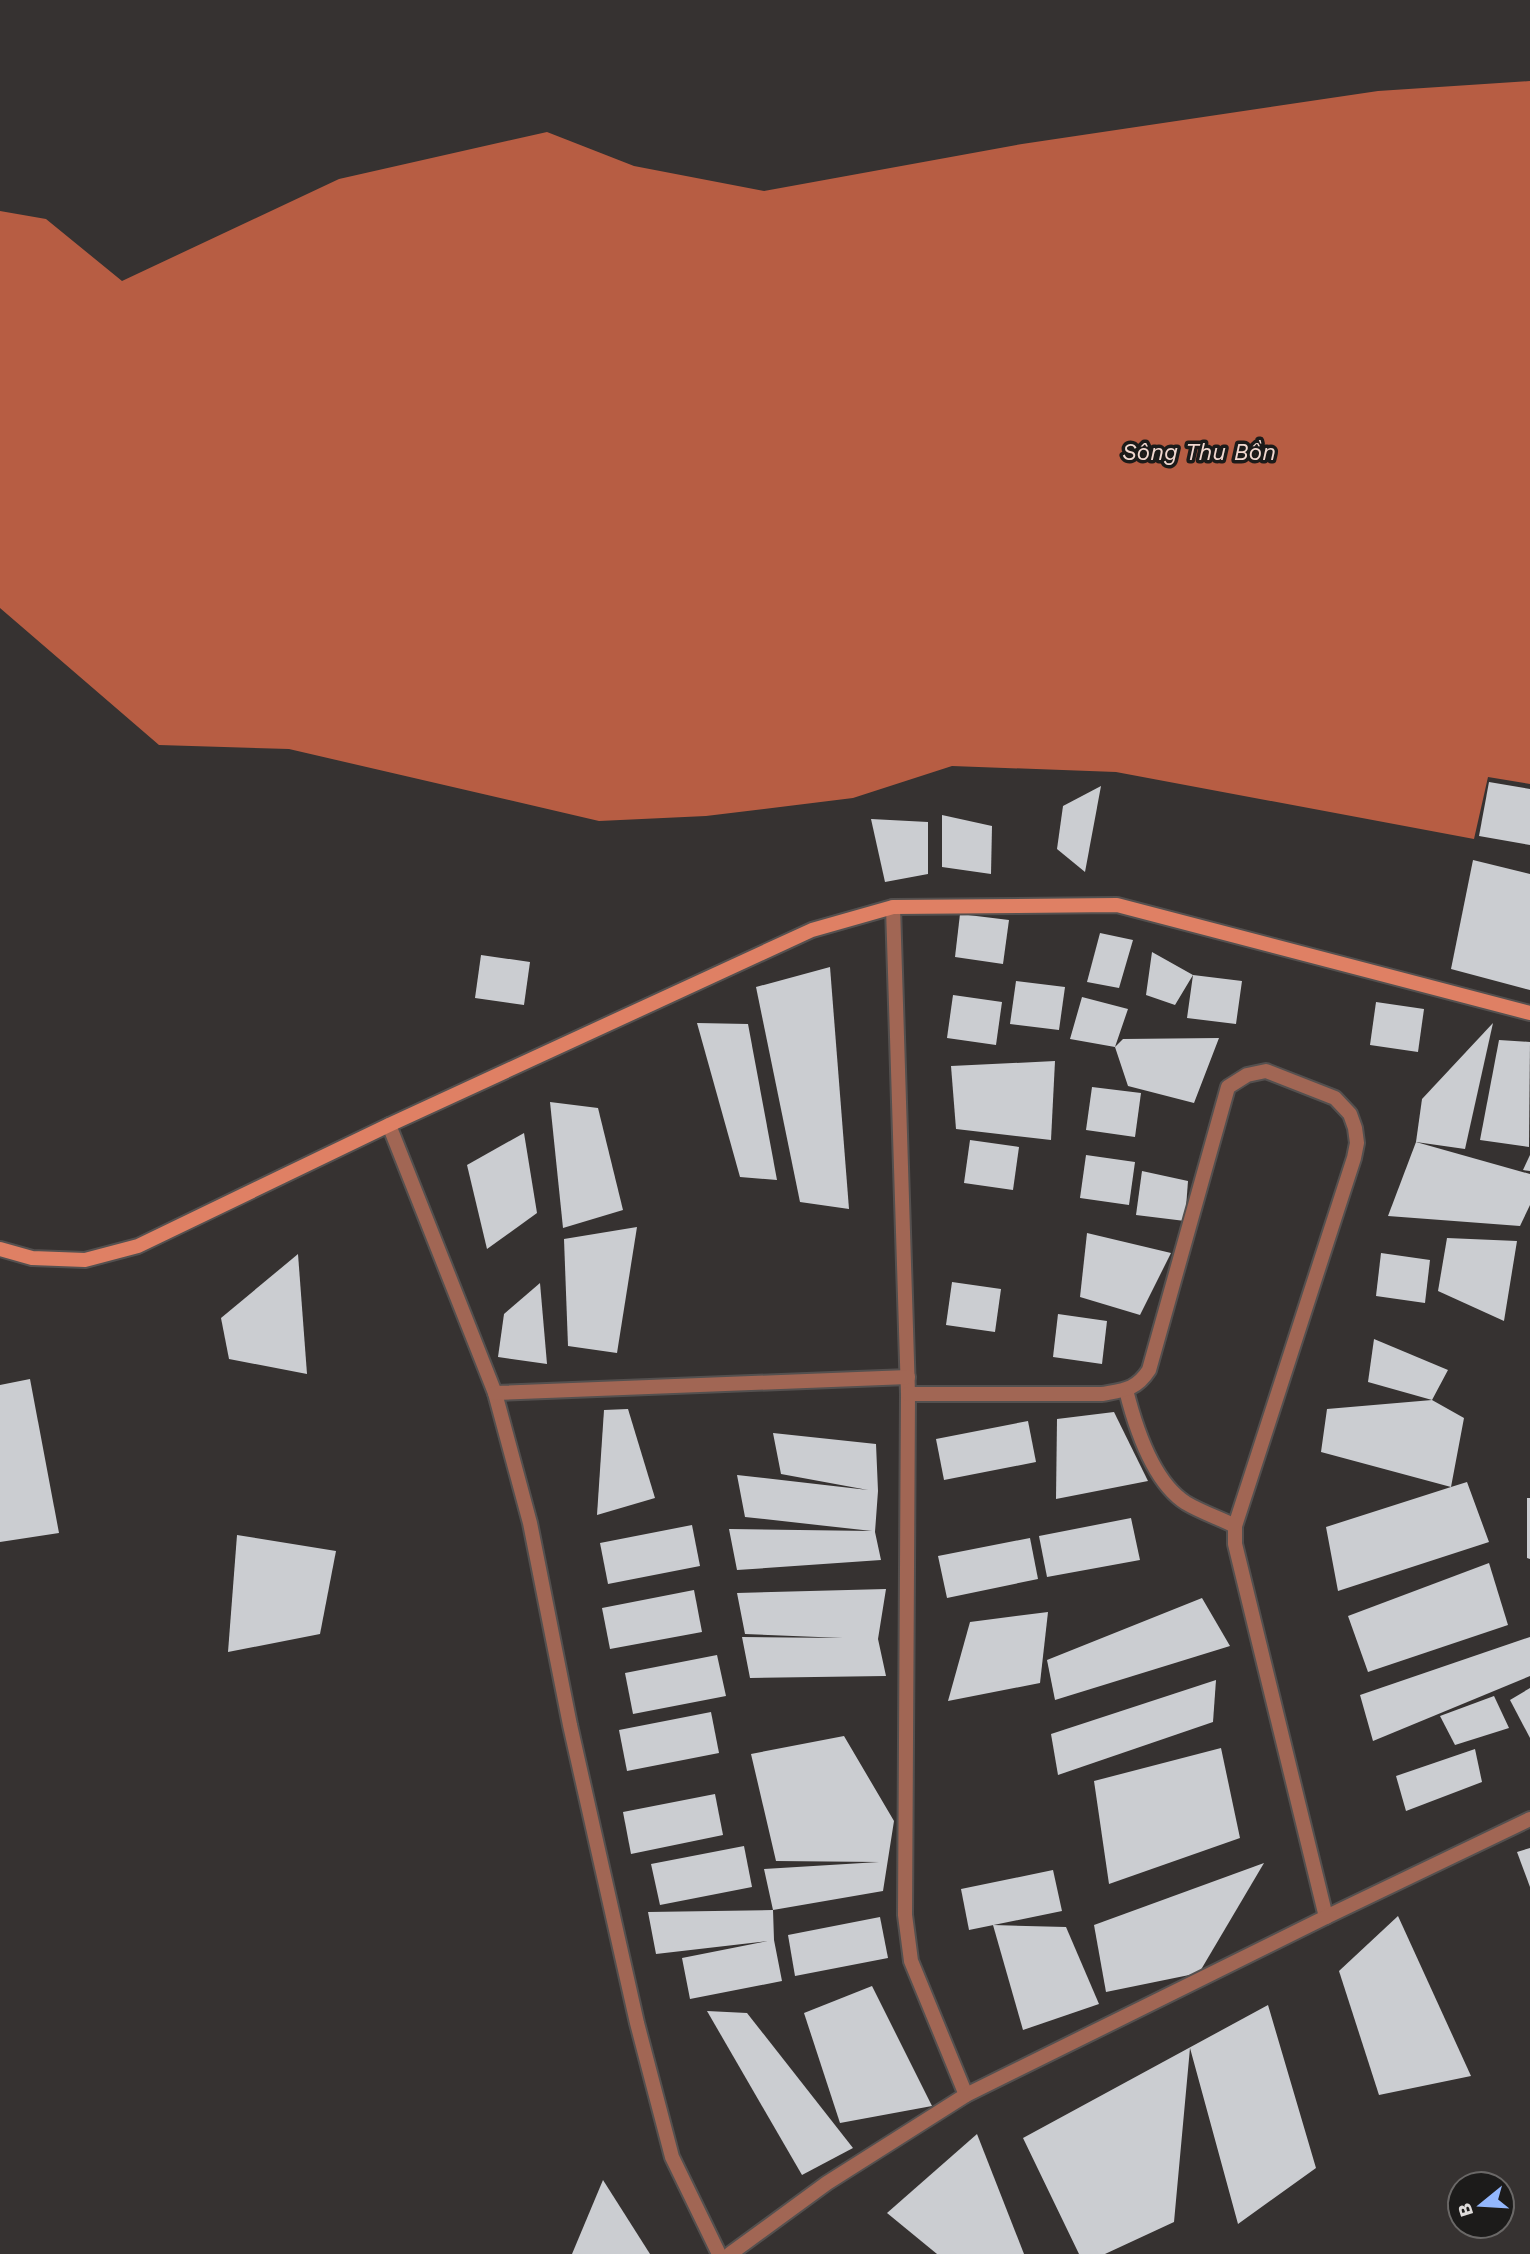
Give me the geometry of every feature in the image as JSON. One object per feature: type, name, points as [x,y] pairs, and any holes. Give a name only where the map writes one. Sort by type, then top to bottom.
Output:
[{"type":"street","points":[[0,1250],[32,1258],[85,1261],[138,1246],[389,1125],[812,930],[893,907],[1117,905],[1530,1013]]},
{"type":"street","points":[[893,907],[908,1377],[905,1915],[911,1961],[966,2095]]},
{"type":"street","points":[[908,1394],[1102,1394],[1126,1390],[1142,1381],[1149,1370],[1228,1087],[1247,1075],[1266,1071],[1335,1098],[1350,1114],[1357,1143],[1353,1158],[1235,1526],[1235,1544],[1326,1917]]},
{"type":"street","points":[[389,1125],[495,1393],[530,1523],[573,1738],[637,2023],[672,2157],[719,2254]]},
{"type":"street","points":[[495,1393],[908,1377]]},
{"type":"street","points":[[1126,1390],[1134,1422],[1158,1474],[1184,1502],[1235,1526]]},
{"type":"street","points":[[730,2254],[827,2183],[966,2095],[1530,1819]]},
{"type":"water","name":"Sông Thu Bồn","points":[[1530,81],[1530,784],[1488,777],[1474,839],[1116,772],[952,766],[853,798],[706,816],[599,821],[289,749],[159,745],[0,608],[0,211],[46,219],[122,281],[339,179],[547,132],[634,166],[764,191],[1022,144],[1378,91]]},
{"type":"building","points":[[1489,782],[1530,789],[1530,845],[1479,836]]},
{"type":"building","points":[[1101,786],[1085,872],[1057,849],[1063,806]]},
{"type":"building","points":[[942,815],[992,826],[991,874],[942,867]]},
{"type":"building","points":[[871,819],[928,822],[928,874],[885,882]]},
{"type":"building","points":[[1473,860],[1530,874],[1530,990],[1451,969]]},
{"type":"building","points":[[960,914],[1009,920],[1003,964],[955,957]]},
{"type":"building","points":[[1100,933],[1133,940],[1119,988],[1087,982]]},
{"type":"building","points":[[1152,952],[1193,975],[1175,1005],[1146,995]]},
{"type":"building","points":[[481,955],[530,962],[524,1005],[475,998]]},
{"type":"building","points":[[830,967],[849,1209],[800,1202],[756,987]]},
{"type":"building","points":[[1193,975],[1242,981],[1236,1024],[1187,1018]]},
{"type":"building","points":[[1016,981],[1065,987],[1059,1030],[1010,1024]]},
{"type":"building","points":[[953,995],[1002,1002],[996,1045],[947,1038]]},
{"type":"building","points":[[1082,997],[1128,1009],[1115,1047],[1070,1039]]},
{"type":"building","points":[[1376,1002],[1424,1009],[1418,1052],[1370,1045]]},
{"type":"building","points":[[697,1023],[748,1024],[777,1180],[740,1177]]},
{"type":"building","points":[[1493,1023],[1465,1149],[1416,1142],[1422,1099]]},
{"type":"building","points":[[1219,1038],[1194,1103],[1128,1086],[1115,1047],[1123,1039]]},
{"type":"building","points":[[1499,1040],[1530,1042],[1529,1147],[1480,1140]]},
{"type":"building","points":[[1055,1061],[1051,1140],[956,1129],[951,1066]]},
{"type":"building","points":[[1092,1087],[1141,1093],[1135,1137],[1086,1130]]},
{"type":"building","points":[[550,1102],[598,1108],[623,1210],[563,1228]]},
{"type":"building","points":[[524,1133],[537,1213],[487,1249],[467,1165]]},
{"type":"building","points":[[970,1140],[1019,1147],[1013,1190],[964,1183]]},
{"type":"building","points":[[1416,1142],[1530,1174],[1530,1205],[1520,1226],[1388,1216]]},
{"type":"building","points":[[1086,1155],[1135,1162],[1129,1205],[1080,1198]]},
{"type":"building","points":[[1530,1155],[1530,1171],[1523,1170]]},
{"type":"building","points":[[1142,1171],[1188,1181],[1185,1221],[1136,1215]]},
{"type":"building","points":[[637,1227],[617,1353],[568,1346],[564,1239]]},
{"type":"building","points":[[1087,1233],[1171,1253],[1140,1315],[1080,1297]]},
{"type":"building","points":[[1447,1238],[1517,1241],[1504,1321],[1438,1291]]},
{"type":"building","points":[[1381,1253],[1430,1260],[1425,1303],[1376,1296]]},
{"type":"building","points":[[298,1254],[307,1374],[229,1359],[221,1318]]},
{"type":"building","points":[[952,1282],[1001,1289],[995,1332],[946,1325]]},
{"type":"building","points":[[540,1283],[547,1364],[498,1357],[504,1314]]},
{"type":"building","points":[[1058,1314],[1107,1321],[1102,1364],[1053,1357]]},
{"type":"building","points":[[1374,1339],[1448,1370],[1432,1400],[1368,1382]]},
{"type":"building","points":[[30,1379],[59,1533],[0,1542],[0,1385]]},
{"type":"building","points":[[1432,1400],[1464,1418],[1451,1487],[1321,1452],[1327,1409]]},
{"type":"building","points":[[628,1409],[655,1498],[597,1515],[604,1410]]},
{"type":"building","points":[[1114,1412],[1148,1481],[1056,1499],[1057,1419]]},
{"type":"building","points":[[1028,1421],[1036,1462],[944,1480],[936,1439]]},
{"type":"building","points":[[773,1433],[876,1444],[878,1491],[875,1532],[881,1560],[737,1570],[729,1529],[872,1531],[745,1517],[737,1475],[868,1490],[781,1474]]},
{"type":"building","points":[[1467,1482],[1489,1542],[1338,1591],[1326,1527]]},
{"type":"building","points":[[1527,1498],[1530,1498],[1530,1559],[1527,1558]]},
{"type":"building","points":[[1131,1518],[1140,1560],[1047,1577],[1039,1536]]},
{"type":"building","points":[[692,1525],[700,1566],[608,1584],[600,1543]]},
{"type":"building","points":[[237,1535],[336,1551],[320,1634],[228,1652]]},
{"type":"building","points":[[1030,1538],[1038,1579],[947,1598],[938,1556]]},
{"type":"building","points":[[1489,1563],[1508,1625],[1368,1672],[1348,1616]]},
{"type":"building","points":[[886,1589],[878,1639],[886,1676],[750,1678],[742,1637],[843,1638],[745,1634],[737,1593]]},
{"type":"building","points":[[694,1590],[702,1632],[610,1649],[602,1608]]},
{"type":"building","points":[[1202,1598],[1230,1646],[1055,1700],[1047,1660]]},
{"type":"building","points":[[1048,1612],[1040,1683],[948,1701],[970,1622]]},
{"type":"building","points":[[1530,1637],[1530,1676],[1373,1741],[1360,1695]]},
{"type":"building","points":[[717,1655],[726,1696],[633,1714],[625,1673]]},
{"type":"building","points":[[1216,1680],[1213,1722],[1058,1775],[1051,1734]]},
{"type":"building","points":[[1530,1688],[1530,1738],[1510,1700]]},
{"type":"building","points":[[1494,1696],[1509,1728],[1455,1745],[1440,1716]]},
{"type":"building","points":[[711,1712],[719,1753],[627,1771],[619,1730]]},
{"type":"building","points":[[844,1736],[894,1821],[883,1891],[773,1910],[764,1869],[879,1862],[776,1861],[751,1754]]},
{"type":"building","points":[[1221,1748],[1240,1838],[1109,1884],[1094,1781]]},
{"type":"building","points":[[1475,1749],[1482,1782],[1406,1811],[1396,1776]]},
{"type":"building","points":[[715,1794],[723,1835],[631,1854],[623,1812]]},
{"type":"building","points":[[744,1846],[752,1887],[660,1905],[651,1864]]},
{"type":"building","points":[[1530,1848],[1530,1887],[1517,1852]]},
{"type":"building","points":[[1264,1863],[1199,1973],[1106,1992],[1094,1925]]},
{"type":"building","points":[[1053,1870],[1062,1911],[969,1930],[961,1889]]},
{"type":"building","points":[[773,1910],[774,1940],[782,1981],[690,1999],[682,1958],[768,1941],[656,1954],[648,1912]]},
{"type":"building","points":[[1398,1916],[1471,2076],[1379,2095],[1339,1971]]},
{"type":"building","points":[[880,1917],[888,1958],[795,1976],[788,1935]]},
{"type":"building","points":[[993,1925],[1066,1927],[1099,2004],[1023,2030]]},
{"type":"building","points":[[872,1986],[932,2106],[840,2123],[804,2013]]},
{"type":"building","points":[[1268,2005],[1316,2168],[1238,2224],[1190,2048],[1174,2222],[1105,2254],[1079,2254],[1023,2138]]},
{"type":"building","points":[[707,2011],[747,2013],[853,2148],[802,2175]]},
{"type":"building","points":[[977,2134],[1024,2254],[937,2254],[887,2213]]},
{"type":"building","points":[[603,2180],[650,2254],[572,2254]]}]
